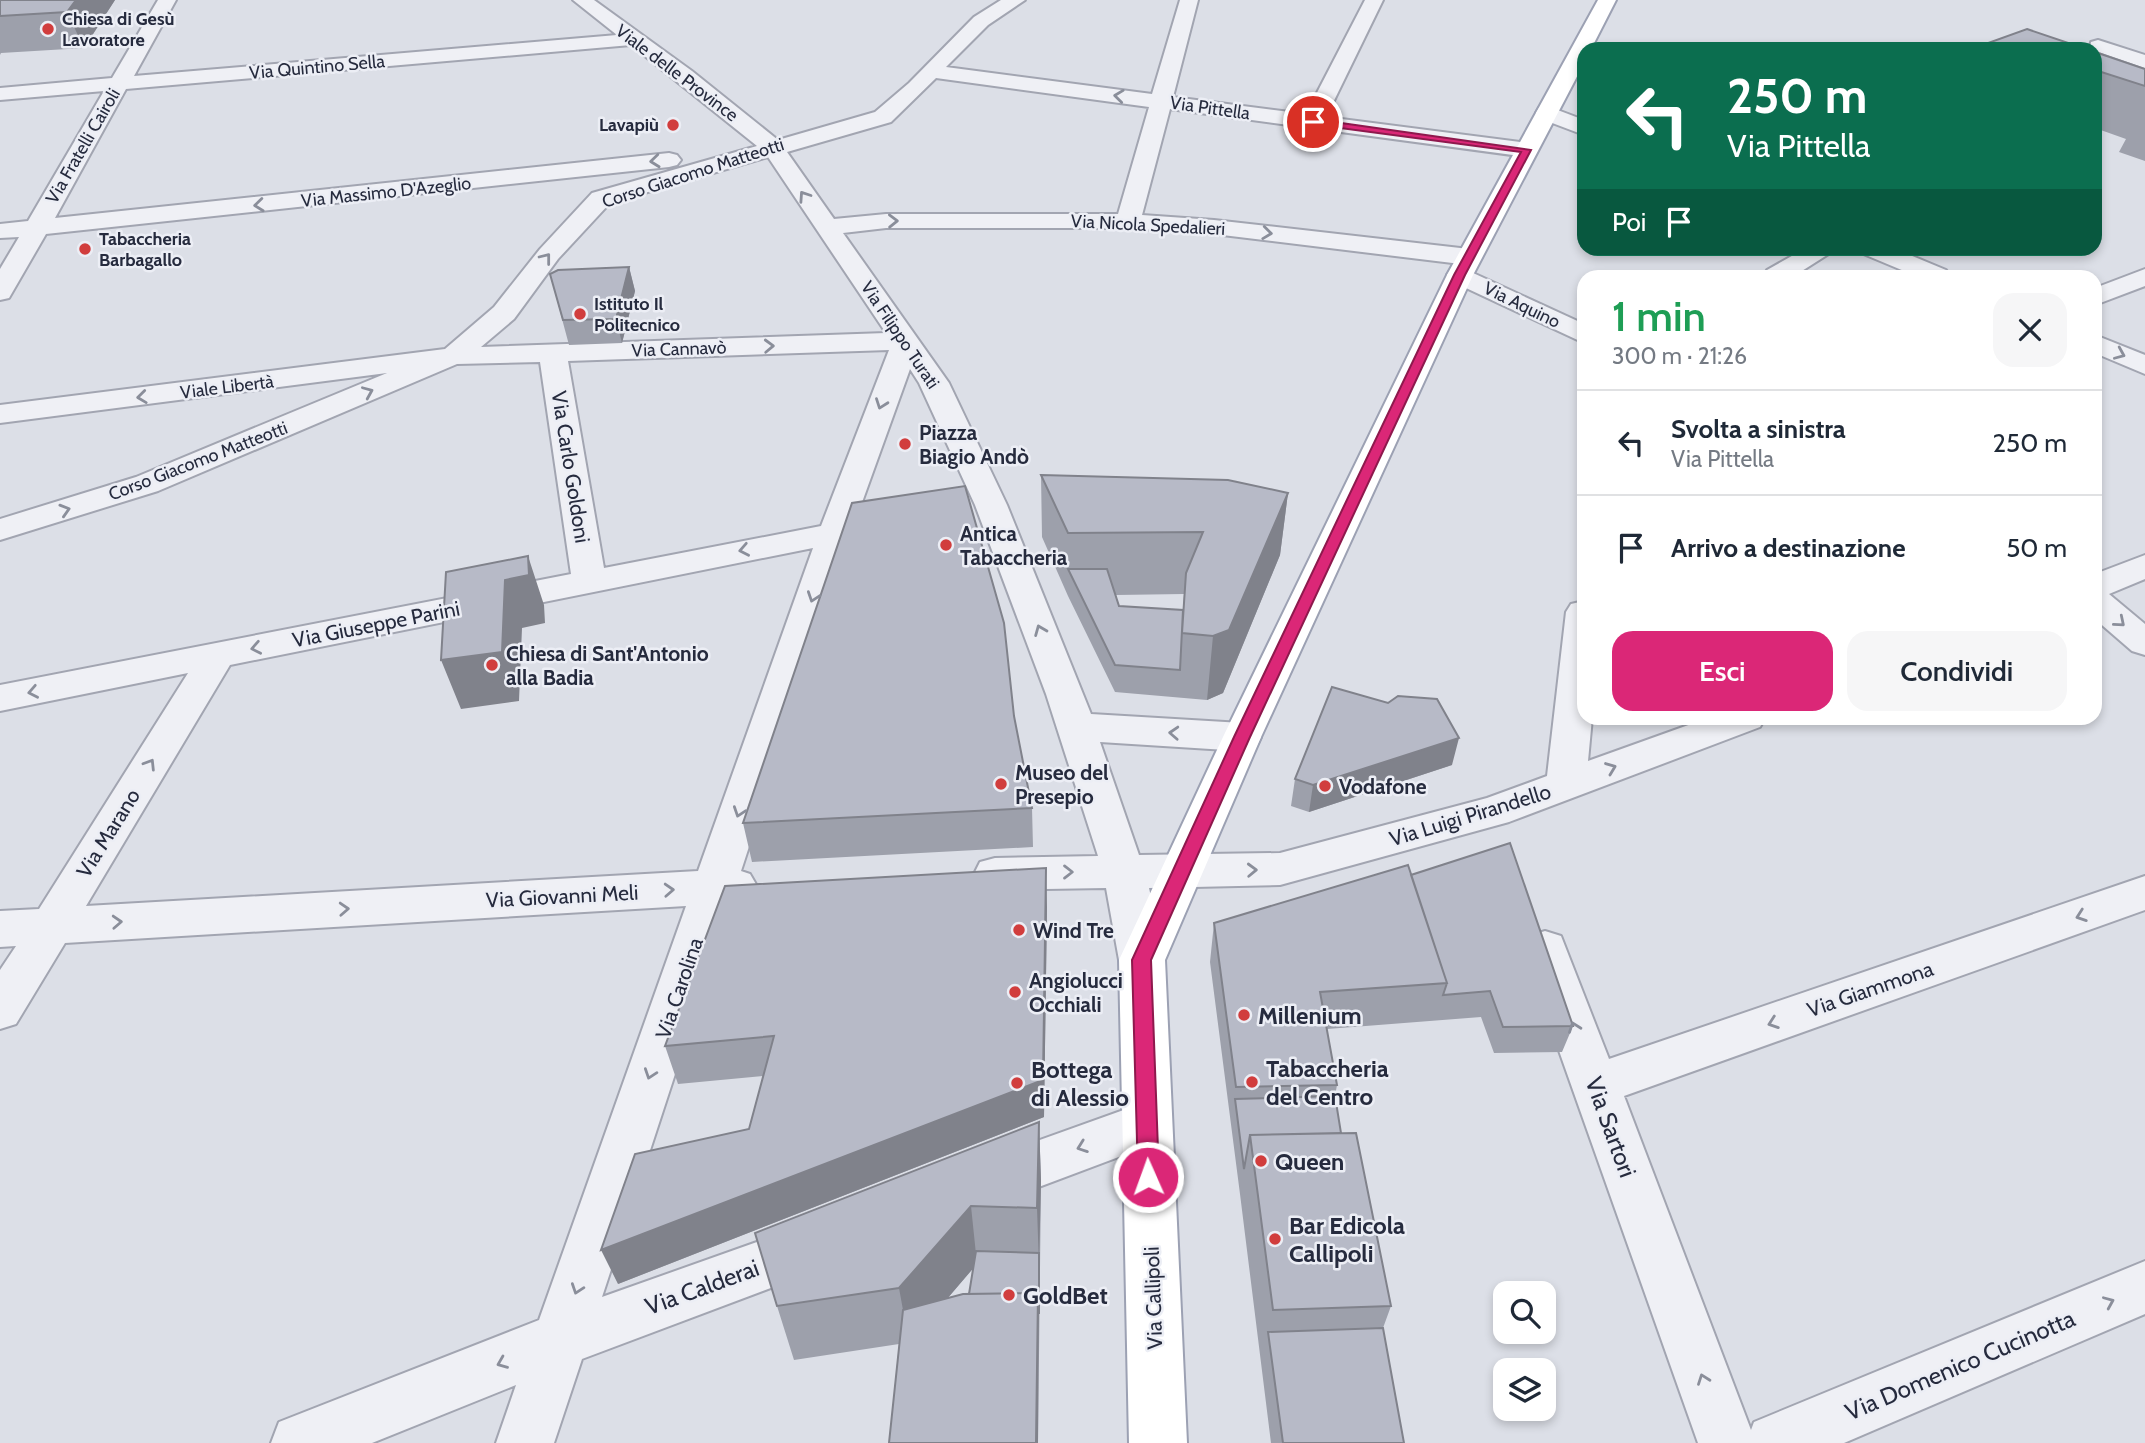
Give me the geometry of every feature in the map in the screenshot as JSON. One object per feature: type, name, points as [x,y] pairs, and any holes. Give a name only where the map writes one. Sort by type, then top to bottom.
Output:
[{"type":"main road","name":"Via Callipoli","points":[[1589,42],[1607,0]]},
{"type":"main road","name":"Via Callipoli","points":[[1158,1443],[1142,960],[1184,872],[1242,737],[1464,266],[1547,113],[1577,68]]},
{"type":"street","name":"Via Fratelli Cairoli","points":[[0,292],[167,0]]},
{"type":"street","name":"Viale delle Province","points":[[582,0],[685,75],[772,146]]},
{"type":"street","name":"Corso Giacomo Matteotti","points":[[0,530],[147,484],[453,356],[504,313],[549,254],[601,198],[772,146],[883,117],[902,104],[978,23],[1005,4],[1016,0]]},
{"type":"street","points":[[1128,222],[1189,0]]},
{"type":"street","points":[[1313,122],[1374,0]]},
{"type":"street","name":"Via Quintino Sella","points":[[0,94],[635,40]]},
{"type":"street","points":[[2102,47],[2145,62]]},
{"type":"street","name":"Via Pittella","points":[[934,72],[1527,150]]},
{"type":"street","points":[[1547,113],[1577,125]]},
{"type":"street","name":"Via Massimo D'Azeglio","points":[[0,231],[548,175],[772,146]]},
{"type":"street","name":"Via Filippo Turati","points":[[772,146],[934,383],[978,508],[1071,710],[1124,872],[1142,960]]},
{"type":"street","points":[[548,175],[580,174],[608,180],[601,198]]},
{"type":"street","name":"Via Nicola Spedalieri","points":[[825,227],[886,220],[1128,222],[1214,227],[1464,266]]},
{"type":"street","points":[[1787,270],[1812,256]]},
{"type":"street","points":[[1889,256],[1923,270]]},
{"type":"street","name":"Via Aquino","points":[[1464,266],[1577,331]]},
{"type":"street","points":[[2102,294],[2145,277]]},
{"type":"street","name":"Via Cannavò","points":[[453,356],[906,341]]},
{"type":"street","name":"Via Carolina","points":[[525,1443],[835,532],[906,341]]},
{"type":"street","points":[[2102,347],[2145,365]]},
{"type":"street","name":"Via Carlo Goldoni","points":[[553,353],[589,581]]},
{"type":"street","name":"Viale Libertà","points":[[0,414],[323,375],[453,356]]},
{"type":"street","points":[[314,416],[323,375]]},
{"type":"street","name":"Via Giuseppe Parini","points":[[0,698],[887,523]]},
{"type":"street","points":[[2102,584],[2145,566]]},
{"type":"street","points":[[2102,607],[2145,643]]},
{"type":"street","name":"Via Marano","points":[[0,1010],[217,656]]},
{"type":"street","points":[[1566,785],[1577,679]]},
{"type":"street","points":[[1071,710],[1242,737]]},
{"type":"street","name":"Via Luigi Pirandello","points":[[1124,872],[1280,869],[1502,830],[1566,785],[1727,725]]},
{"type":"street","points":[[956,876],[1124,872]]},
{"type":"street","name":"Via Giovanni Meli","points":[[0,929],[768,884]]},
{"type":"street","name":"Via Giammona","points":[[1595,1085],[2145,893]]},
{"type":"street","name":"Via Sartori","points":[[1528,902],[1727,1443]]},
{"type":"street","points":[[951,1196],[1146,1124]]},
{"type":"street","name":"Via Calderai","points":[[300,1443],[559,1340],[859,1229]]},
{"type":"street","name":"Via Domenico Cucinotta","points":[[1775,1443],[2145,1287]]},
{"type":"building","points":[[0,0],[76,0],[67,12],[0,16]]},
{"type":"building","points":[[2027,29],[2065,42],[1991,42]]},
{"type":"building","points":[[2102,54],[2145,69],[2145,86],[2102,72]]},
{"type":"building","points":[[629,267],[616,319],[563,320],[550,274],[558,270]]},
{"type":"building","points":[[1041,475],[1228,480],[1288,493],[1229,630],[1213,636],[1182,633],[1186,573],[1203,532],[1068,533]]},
{"type":"building","points":[[965,486],[1004,623],[1014,716],[1032,808],[743,823],[852,503]]},
{"type":"building","points":[[528,556],[529,575],[505,580],[502,652],[441,660],[446,572]]},
{"type":"building","points":[[1068,569],[1107,569],[1119,606],[1183,610],[1180,670],[1115,665]]},
{"type":"building","points":[[1332,687],[1388,703],[1398,696],[1437,699],[1459,738],[1313,785],[1295,779]]},
{"type":"building","points":[[1510,843],[1573,1026],[1503,1027],[1490,991],[1443,995],[1447,983],[1411,875]]},
{"type":"building","points":[[1408,865],[1447,983],[1320,992],[1337,1085],[1236,1087],[1214,923]]},
{"type":"building","points":[[1046,868],[1043,1080],[601,1250],[635,1154],[749,1129],[774,1036],[665,1046],[725,886]]},
{"type":"building","points":[[1335,1096],[1341,1133],[1250,1135],[1244,1169],[1235,1099]]},
{"type":"building","points":[[1039,1122],[1037,1208],[971,1206],[899,1288],[777,1306],[755,1233]]},
{"type":"building","points":[[1356,1133],[1391,1306],[1273,1310],[1250,1135]]},
{"type":"building","points":[[976,1251],[1039,1253],[1039,1314],[1038,1293],[969,1294]]},
{"type":"building","points":[[1038,1293],[1036,1443],[889,1443],[903,1310],[963,1294]]},
{"type":"building","points":[[1383,1328],[1404,1443],[1283,1443],[1268,1332]]},
{"type":"place","name":"Chiesa di Gesù Lavoratore","points":[[48,29]]},
{"type":"place","name":"Lavapiù","points":[[673,125]]},
{"type":"place","name":"Tabaccheria Barbagallo","points":[[85,249]]},
{"type":"place","name":"Istituto Il Politecnico","points":[[580,314]]},
{"type":"place","name":"Piazza Biagio Andò","points":[[905,444]]},
{"type":"place","name":"Antica Tabaccheria","points":[[946,545]]},
{"type":"place","name":"Chiesa di Sant'Antonio alla Badia","points":[[492,665]]},
{"type":"place","name":"Museo del Presepio","points":[[1001,784]]},
{"type":"place","name":"Vodafone","points":[[1325,786]]},
{"type":"place","name":"Wind Tre","points":[[1019,930]]},
{"type":"place","name":"Angiolucci Occhiali","points":[[1015,992]]},
{"type":"place","name":"Millenium","points":[[1244,1015]]},
{"type":"place","name":"Tabaccheria del Centro","points":[[1252,1082]]},
{"type":"place","name":"Bottega di Alessio","points":[[1017,1083]]},
{"type":"place","name":"Queen","points":[[1261,1161]]},
{"type":"place","name":"Bar Edicola Callipoli","points":[[1275,1239]]},
{"type":"place","name":"GoldBet","points":[[1009,1295]]},
{"type":"route","points":[[1148,1177],[1142,960],[1184,872],[1242,737],[1460,275],[1527,150],[1313,122]]}]
